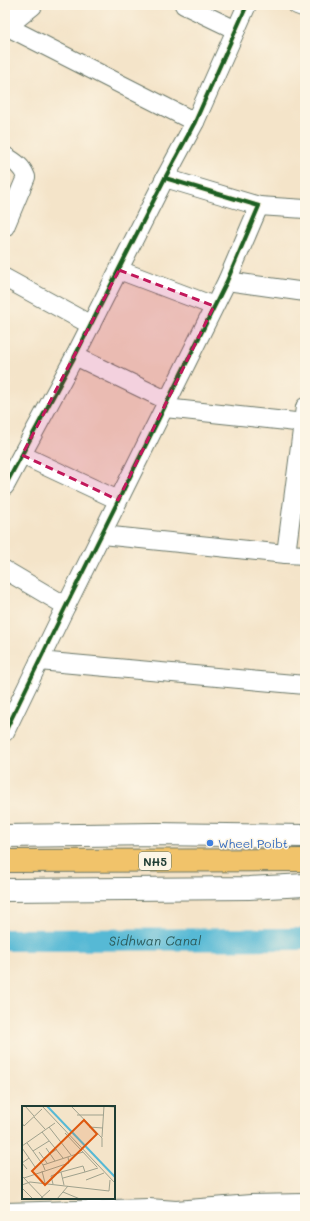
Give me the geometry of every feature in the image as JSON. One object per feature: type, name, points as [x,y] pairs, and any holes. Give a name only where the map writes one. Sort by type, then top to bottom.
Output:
[{"type":"highway","name":"NH5","points":[[5,861],[305,860]]},
{"type":"street","points":[[31,5],[5,26],[195,122]]},
{"type":"street","points":[[184,5],[236,30]]},
{"type":"street","points":[[5,486],[75,356],[195,122],[246,5]]},
{"type":"street","points":[[297,5],[305,8]]},
{"type":"street","points":[[5,156],[17,163],[24,170],[26,177],[5,227]]},
{"type":"street","points":[[165,178],[259,206],[305,209]]},
{"type":"street","points":[[5,732],[214,306],[259,206]]},
{"type":"street","points":[[119,270],[214,306]]},
{"type":"street","points":[[5,278],[91,325]]},
{"type":"street","points":[[226,281],[305,292]]},
{"type":"street","points":[[75,356],[166,404],[304,418],[286,554]]},
{"type":"street","points":[[22,455],[118,500]]},
{"type":"street","points":[[102,535],[305,555]]},
{"type":"street","points":[[5,570],[66,606]]},
{"type":"street","points":[[40,661],[305,685]]},
{"type":"street","points":[[5,836],[156,834],[305,836]]},
{"type":"street","points":[[5,890],[225,888],[305,885]]},
{"type":"street","points":[[5,1212],[149,1208],[173,1213],[251,1204],[305,1203]]},
{"type":"highlighted area","points":[[119,270],[214,306],[118,500],[22,455]]},
{"type":"waterway","name":"Sidhwan Canal","points":[[5,940],[305,939]]},
{"type":"cycle path","points":[[5,486],[75,356],[195,122],[247,5]]},
{"type":"cycle path","points":[[5,732],[227,281],[259,206],[165,178]]},
{"type":"place","name":"Wheel Poibt","points":[[210,843]]}]
